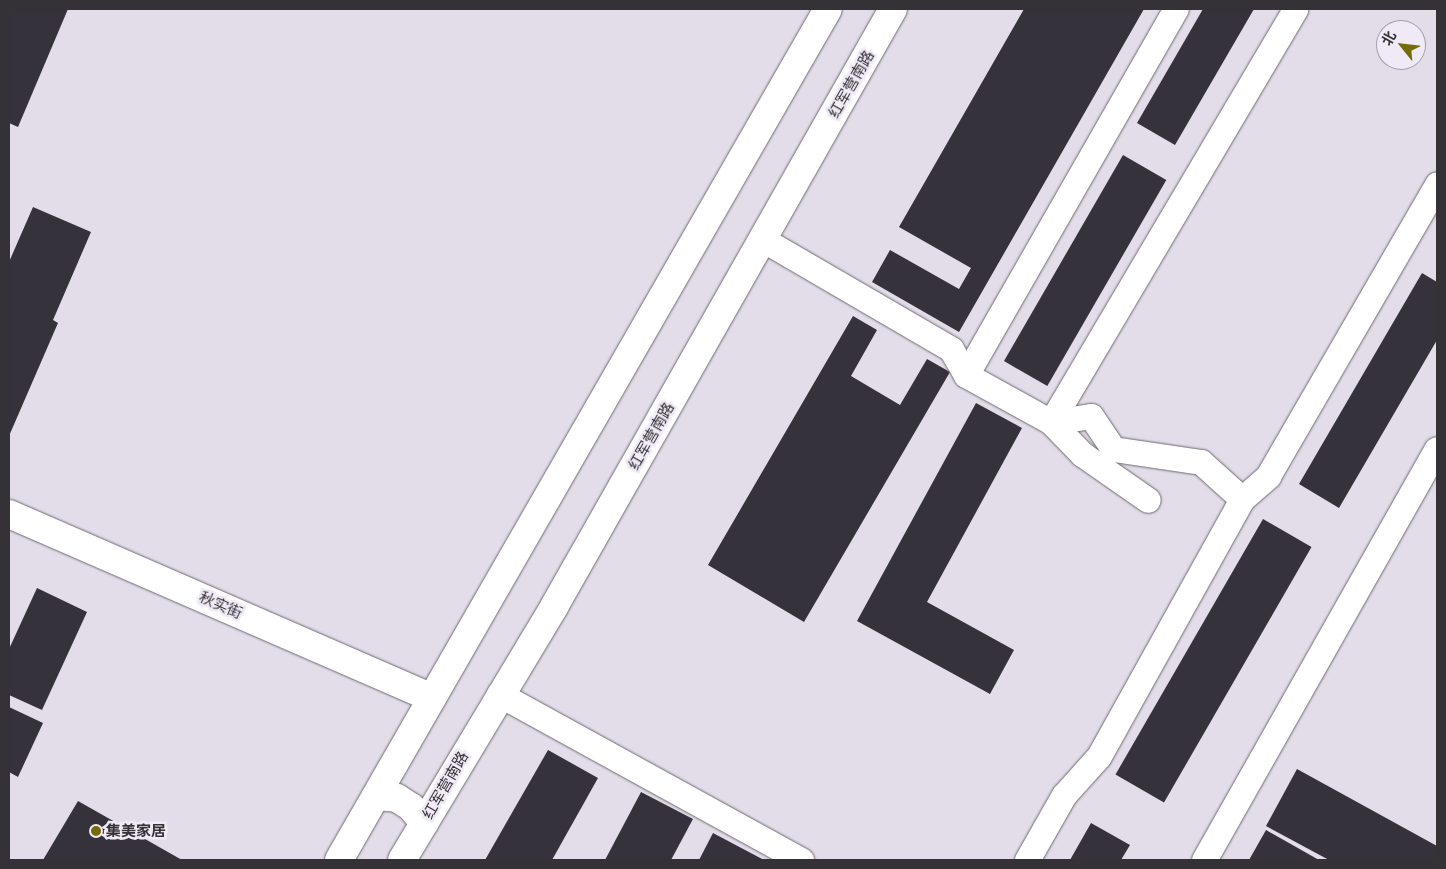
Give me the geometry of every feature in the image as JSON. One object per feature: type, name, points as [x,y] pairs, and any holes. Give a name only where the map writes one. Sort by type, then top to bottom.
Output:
[{"type":"main road","points":[[339,860],[828,9]]},
{"type":"main road","name":"红军营南路","points":[[402,860],[499,694],[555,605],[893,9]]},
{"type":"main road","name":"秋实街","points":[[9,514],[432,698]]},
{"type":"main road","points":[[376,796],[397,798],[412,807],[424,823]]},
{"type":"street","points":[[966,375],[1176,9]]},
{"type":"street","points":[[1051,422],[1295,9]]},
{"type":"street","points":[[1027,860],[1064,795],[1099,756],[1242,499],[1268,476],[1437,185]]},
{"type":"street","points":[[762,239],[951,349],[966,375],[1051,422],[1082,454],[1148,500]]},
{"type":"street","points":[[1051,422],[1091,416],[1113,449],[1201,462],[1242,499]]},
{"type":"street","points":[[1204,860],[1437,449]]},
{"type":"street","points":[[499,694],[801,860]]},
{"type":"building","points":[[9,9],[68,9],[18,127],[9,123]]},
{"type":"building","points":[[1024,9],[1144,9],[959,332],[872,282],[890,250],[959,289],[971,268],[899,227]]},
{"type":"building","points":[[1203,9],[1254,9],[1175,145],[1137,123]]},
{"type":"building","points":[[1123,155],[1166,180],[1047,386],[1004,361]]},
{"type":"building","points":[[33,207],[91,232],[53,320],[58,323],[9,436],[9,262]]},
{"type":"building","points":[[1422,273],[1437,282],[1437,340],[1339,508],[1299,484]]},
{"type":"building","points":[[853,316],[877,330],[851,376],[900,405],[927,359],[950,372],[804,622],[708,565]]},
{"type":"building","points":[[976,403],[1022,428],[927,602],[1014,650],[990,694],[857,621]]},
{"type":"building","points":[[1263,519],[1311,547],[1164,802],[1116,774]]},
{"type":"building","points":[[37,588],[87,612],[42,710],[9,695],[9,649]]},
{"type":"building","points":[[9,707],[43,723],[18,777],[9,772]]},
{"type":"building","points":[[548,750],[598,778],[552,860],[485,860]]},
{"type":"building","points":[[1297,769],[1437,846],[1437,860],[1329,860],[1266,826]]},
{"type":"building","points":[[641,792],[693,819],[671,860],[605,860]]},
{"type":"building","name":"集美家居","points":[[78,801],[182,860],[43,860]]},
{"type":"building","points":[[1091,823],[1130,845],[1121,860],[1070,860]]},
{"type":"building","points":[[1266,830],[1319,860],[1249,860]]},
{"type":"building","points":[[713,833],[764,860],[699,860]]},
{"type":"place","name":"集美家居","points":[[96,831]]}]
